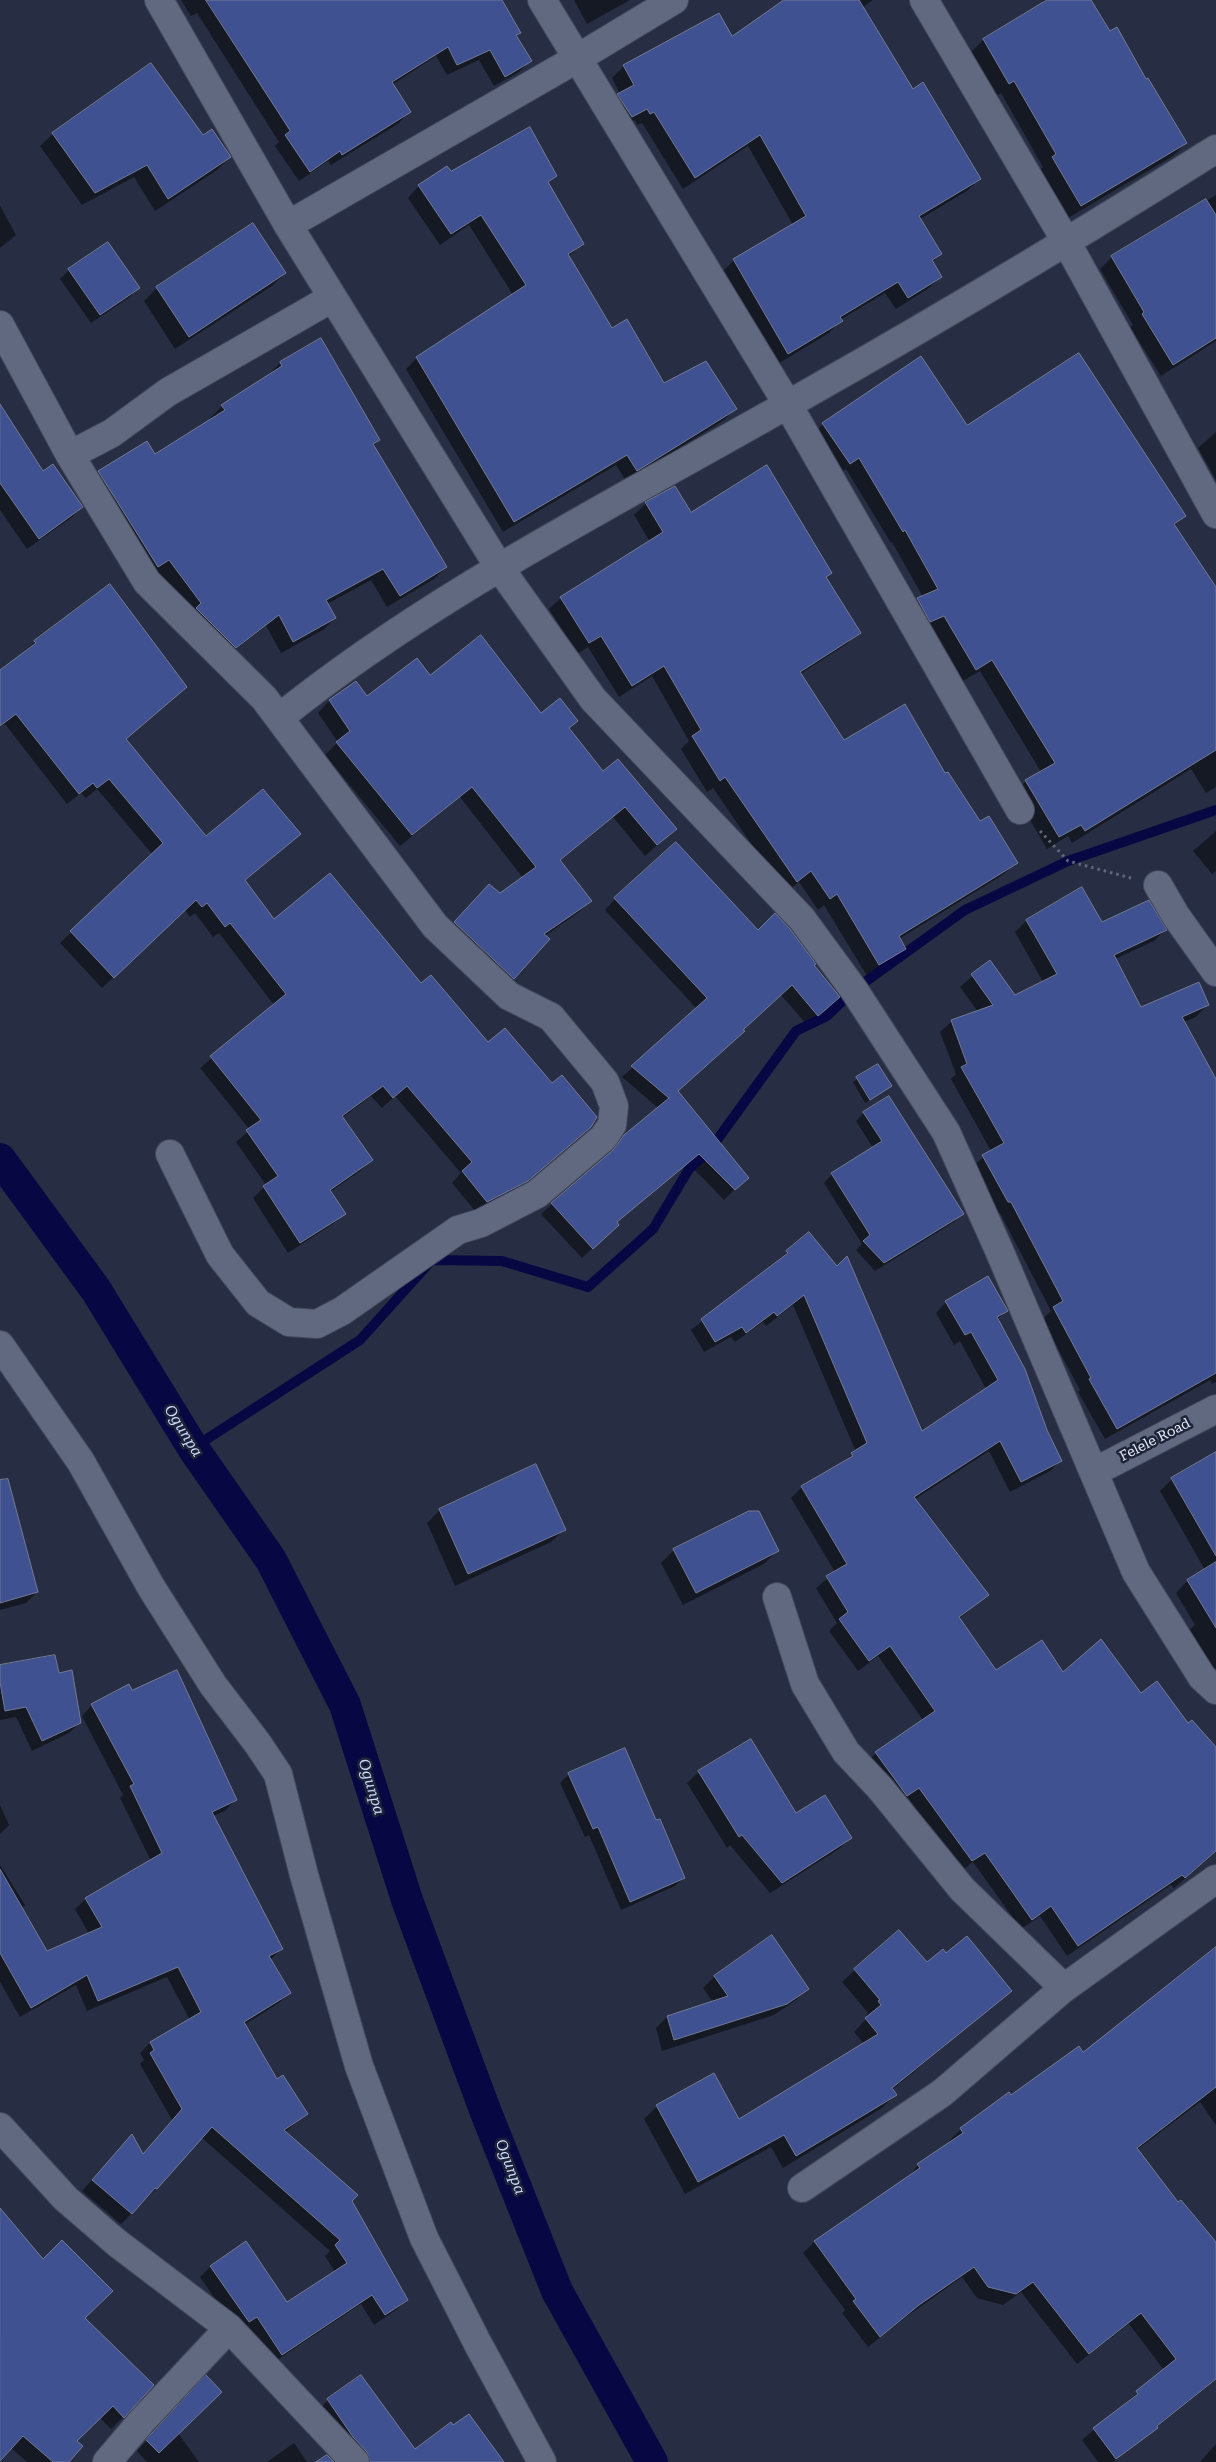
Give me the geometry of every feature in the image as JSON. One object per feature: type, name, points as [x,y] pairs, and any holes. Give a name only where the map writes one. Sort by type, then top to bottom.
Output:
[{"type":"street","points":[[159,0],[288,226],[499,567],[593,699],[802,919],[854,990],[946,1132],[1136,1572],[1202,1677],[1216,1690]]},
{"type":"street","points":[[542,0],[788,405],[1020,810]]},
{"type":"street","points":[[288,226],[578,58],[674,0]]},
{"type":"street","points":[[924,0],[1067,243],[1216,514]]},
{"type":"street","points":[[279,718],[329,678],[499,567],[788,405],[1067,243],[1216,149]]},
{"type":"street","points":[[70,455],[112,433],[168,392],[332,298]]},
{"type":"street","points":[[0,325],[8,356],[147,582],[264,698],[435,926],[509,996],[551,1017],[606,1082],[614,1106],[612,1126],[603,1138],[537,1194],[481,1223],[458,1230],[342,1311],[317,1324],[289,1322],[258,1303],[220,1255],[170,1154]]},
{"type":"street","points":[[1158,885],[1176,916],[1216,972]]},
{"type":"street","points":[[0,1345],[81,1462],[151,1587],[213,1685],[258,1744],[278,1774],[304,1876],[358,2066],[424,2238],[478,2344],[542,2462]]},
{"type":"street","name":"Felele Road","points":[[1094,1472],[1216,1409]]},
{"type":"street","points":[[778,1597],[805,1684],[846,1752],[880,1788],[962,1889],[1064,1988]]},
{"type":"street","points":[[802,2188],[942,2093],[1064,1988],[1216,1879]]},
{"type":"street","points":[[0,2127],[66,2199],[116,2243],[229,2328],[355,2462]]},
{"type":"street","points":[[107,2462],[141,2422],[229,2328]]},
{"type":"path","points":[[1020,810],[1068,861],[1158,885]]},
{"type":"building","points":[[206,0],[502,0],[521,33],[516,35],[532,61],[505,77],[490,50],[457,65],[448,47],[392,82],[411,112],[342,155],[340,151],[310,172],[285,135],[290,131]]},
{"type":"building","points":[[784,0],[859,0],[913,89],[923,82],[981,179],[919,216],[942,254],[932,260],[942,277],[908,298],[898,282],[840,317],[843,321],[788,354],[733,259],[806,216],[760,135],[695,178],[654,112],[650,114],[647,109],[632,117],[617,94],[634,85],[623,65],[719,13],[732,36]]},
{"type":"building","points":[[1047,0],[1091,0],[1110,31],[1117,27],[1146,79],[1148,78],[1187,143],[1081,206],[1052,157],[1056,154],[1014,81],[1009,84],[983,39]]},
{"type":"building","points":[[151,63],[203,135],[212,129],[231,157],[168,199],[147,165],[95,193],[52,133]]},
{"type":"building","points":[[530,127],[557,176],[548,182],[584,244],[568,254],[612,328],[627,319],[664,383],[706,361],[737,409],[637,471],[627,455],[514,522],[416,357],[526,285],[481,215],[451,234],[418,185],[447,166],[451,171]]},
{"type":"building","points":[[1206,199],[1216,215],[1216,338],[1173,365],[1142,314],[1144,312],[1111,256]]},
{"type":"building","points":[[253,223],[286,273],[189,337],[156,287]]},
{"type":"building","points":[[108,242],[140,288],[100,315],[68,269]]},
{"type":"building","points":[[321,338],[380,440],[373,444],[447,567],[400,596],[383,569],[326,600],[336,618],[293,642],[279,615],[236,648],[196,608],[201,603],[169,560],[158,567],[98,471],[147,441],[155,454],[225,410],[221,405],[282,366],[280,362]]},
{"type":"building","points":[[1079,353],[1186,516],[1174,524],[1216,587],[1216,750],[1085,831],[1081,825],[1059,837],[1025,780],[1055,763],[992,660],[976,670],[944,616],[930,622],[917,598],[938,589],[905,530],[903,532],[859,458],[850,464],[822,423],[921,356],[967,425]]},
{"type":"building","points":[[0,404],[43,471],[53,464],[83,507],[39,539],[0,483]]},
{"type":"building","points":[[767,465],[832,573],[826,577],[861,633],[800,672],[844,740],[905,704],[945,773],[948,772],[980,821],[989,816],[1018,863],[899,936],[906,949],[879,965],[837,894],[830,899],[811,871],[797,882],[725,777],[720,781],[692,736],[701,730],[664,666],[632,686],[601,636],[589,643],[560,597],[663,532],[645,502],[675,486],[691,512]]},
{"type":"building","points":[[110,584],[187,687],[126,739],[206,836],[263,789],[301,834],[245,880],[274,919],[330,873],[421,983],[431,975],[488,1042],[505,1028],[552,1083],[562,1075],[597,1117],[591,1127],[528,1181],[487,1202],[462,1171],[472,1162],[407,1086],[393,1098],[383,1086],[342,1116],[373,1160],[330,1190],[346,1214],[300,1243],[263,1186],[278,1176],[246,1130],[261,1120],[210,1056],[286,994],[230,923],[225,927],[207,903],[202,907],[196,900],[114,978],[70,931],[163,843],[109,779],[97,788],[93,783],[79,794],[16,714],[0,726],[0,670],[36,643],[34,641]]},
{"type":"building","points":[[481,635],[541,713],[560,698],[578,721],[569,728],[603,771],[618,759],[677,829],[657,845],[625,807],[560,860],[592,901],[544,934],[550,939],[514,979],[454,922],[489,884],[500,893],[536,867],[472,787],[412,835],[336,742],[350,731],[329,700],[356,681],[367,696],[417,658],[430,675]]},
{"type":"building","points":[[676,842],[758,930],[775,913],[790,929],[816,964],[814,965],[840,997],[818,1016],[792,985],[743,1030],[745,1031],[678,1091],[749,1178],[735,1190],[699,1154],[617,1222],[619,1225],[593,1249],[551,1203],[613,1150],[624,1135],[669,1098],[631,1066],[707,998],[614,898]]},
{"type":"building","points":[[1082,887],[1102,922],[1149,900],[1167,930],[1114,955],[1141,1007],[1199,982],[1209,1005],[1182,1017],[1216,1079],[1216,1373],[1117,1429],[1089,1379],[1091,1378],[1053,1307],[1063,1301],[1011,1202],[1008,1202],[982,1155],[1004,1143],[961,1067],[967,1064],[951,1020],[993,1005],[971,974],[990,960],[1015,995],[1057,974],[1026,920]]},
{"type":"building","points":[[878,1064],[892,1086],[870,1100],[856,1077]]},
{"type":"building","points":[[889,1096],[964,1214],[884,1263],[863,1241],[870,1235],[831,1173],[882,1141],[863,1112]]},
{"type":"building","points":[[809,1232],[837,1266],[847,1256],[922,1431],[998,1380],[971,1332],[965,1335],[945,1301],[988,1276],[1008,1311],[997,1317],[1025,1369],[1047,1430],[1062,1461],[1021,1482],[1000,1441],[914,1497],[989,1595],[959,1617],[996,1670],[1042,1640],[1063,1672],[1101,1639],[1141,1693],[1157,1681],[1188,1723],[1192,1720],[1216,1747],[1216,1851],[1185,1878],[1182,1875],[1078,1946],[1051,1906],[1032,1920],[985,1853],[972,1861],[919,1788],[907,1796],[875,1752],[935,1711],[890,1646],[869,1661],[839,1619],[848,1612],[826,1576],[847,1564],[801,1486],[853,1456],[851,1453],[867,1443],[804,1295],[777,1316],[774,1312],[746,1333],[742,1327],[715,1342],[701,1319],[788,1253],[786,1251]]},
{"type":"building","points":[[1216,1452],[1216,1556],[1171,1478]]},
{"type":"building","points":[[536,1464],[566,1530],[468,1574],[439,1509]]},
{"type":"building","points":[[8,1479],[38,1592],[0,1603],[0,1480]]},
{"type":"building","points":[[749,1511],[759,1511],[779,1551],[696,1593],[673,1549]]},
{"type":"building","points":[[1216,1562],[1216,1628],[1187,1580]]},
{"type":"building","points":[[55,1655],[59,1673],[72,1670],[81,1723],[42,1741],[26,1707],[5,1711],[0,1682],[0,1665]]},
{"type":"building","points":[[177,1670],[237,1800],[212,1812],[283,1949],[269,1956],[291,1993],[244,2022],[277,2079],[283,2075],[308,2114],[284,2130],[358,2195],[352,2201],[408,2300],[385,2315],[372,2295],[282,2355],[257,2317],[249,2322],[210,2266],[246,2241],[287,2302],[347,2263],[335,2245],[340,2240],[212,2127],[132,2214],[92,2180],[132,2134],[143,2154],[182,2109],[150,2053],[154,2050],[150,2042],[201,2012],[178,1967],[98,2001],[87,1975],[31,2008],[0,1953],[0,1869],[47,1951],[102,1927],[85,1898],[162,1853],[130,1786],[134,1784],[91,1704],[129,1684],[132,1690]]},
{"type":"building","points":[[751,1739],[796,1813],[825,1795],[852,1838],[782,1883],[742,1835],[739,1837],[698,1771]]},
{"type":"building","points":[[625,1748],[656,1820],[660,1819],[685,1878],[630,1902],[598,1827],[593,1829],[568,1773]]},
{"type":"building","points":[[899,1930],[927,1962],[943,1949],[946,1953],[967,1936],[1012,1991],[892,2088],[897,2095],[796,2156],[784,2135],[698,2182],[656,2105],[714,2073],[739,2119],[878,2034],[865,2018],[881,2005],[878,2001],[880,2000],[854,1969]]},
{"type":"building","points":[[772,1935],[809,1989],[787,2004],[674,2040],[667,2016],[728,1996],[714,1976]]},
{"type":"building","points":[[1216,1947],[1216,2087],[1137,2148],[1178,2202],[1181,2200],[1216,2242],[1216,2379],[1157,2426],[1158,2428],[1116,2459],[1093,2428],[1138,2394],[1136,2391],[1176,2359],[1141,2313],[1089,2354],[1033,2282],[1016,2294],[988,2287],[974,2267],[919,2305],[880,2337],[853,2301],[856,2299],[814,2241],[920,2168],[917,2164],[963,2133],[960,2128],[1009,2092],[1011,2095],[1079,2046],[1083,2052]]},
{"type":"building","points":[[0,2208],[43,2259],[62,2240],[113,2291],[85,2318],[154,2385],[124,2418],[113,2406],[77,2441],[83,2446],[69,2462],[53,2462],[23,2436],[0,2461]]},
{"type":"building","points":[[206,2375],[222,2392],[159,2453],[146,2440]]},
{"type":"building","points":[[361,2375],[415,2449],[451,2422],[453,2425],[469,2414],[504,2462],[370,2462],[367,2452],[353,2437],[327,2399]]},
{"type":"building","points":[[327,2455],[334,2462],[316,2462]]},
{"type":"waterway","points":[[193,1448],[360,1340],[432,1260],[502,1261],[588,1287],[653,1229],[689,1169],[709,1151],[796,1031],[827,1016],[854,990],[965,910],[1068,861],[1216,810]]},
{"type":"waterway","name":"Ogunpa","points":[[0,1159],[96,1290],[193,1448],[271,1560],[345,1705],[407,1900],[485,2110],[557,2291],[652,2462]]}]
